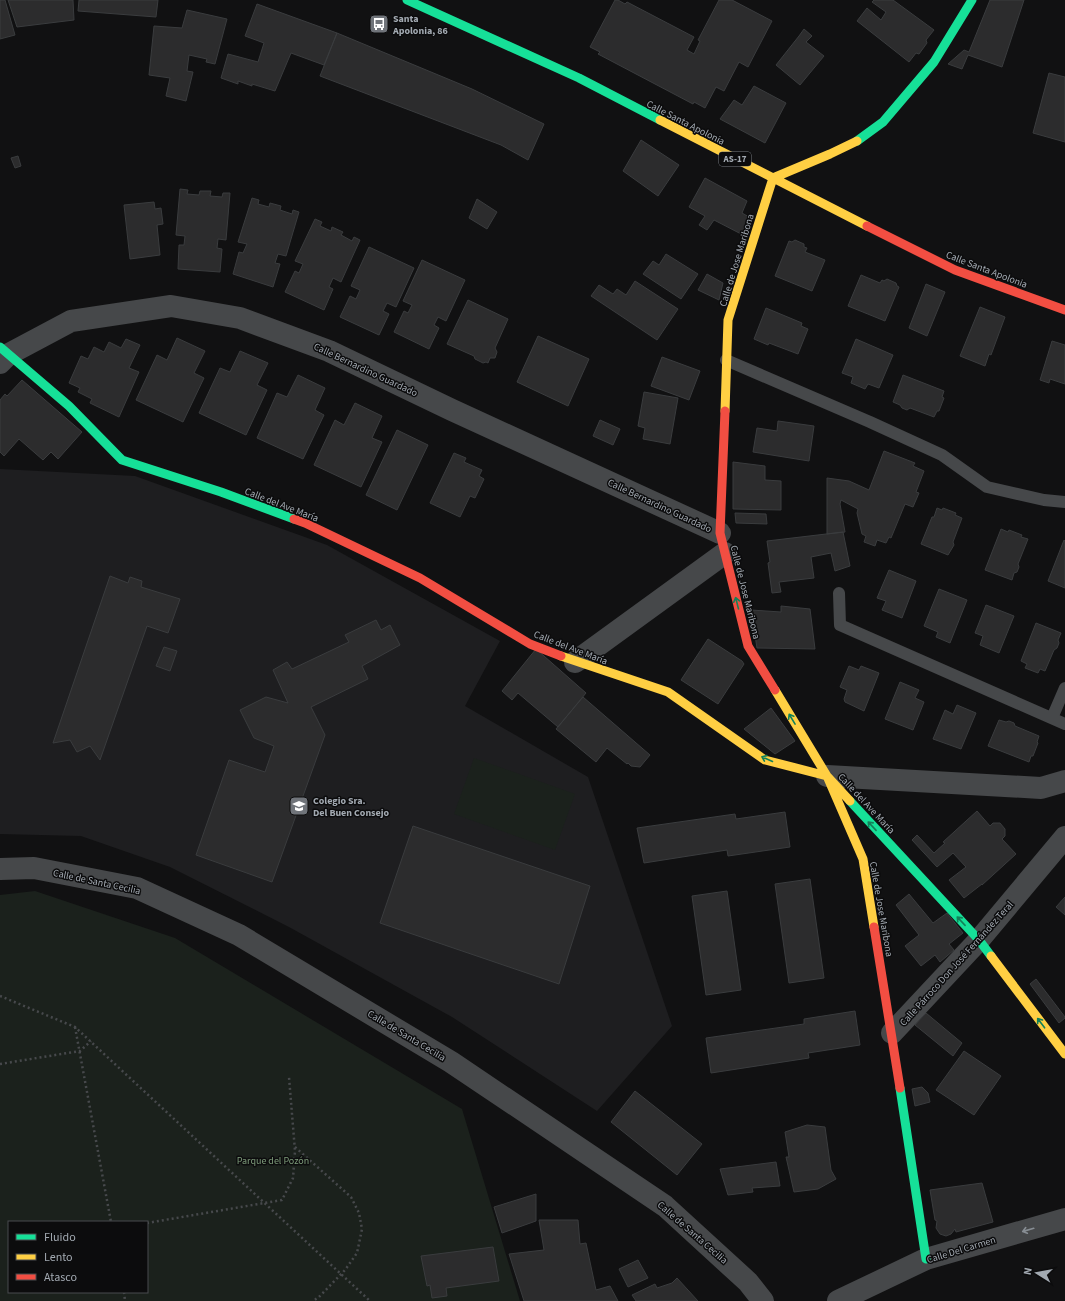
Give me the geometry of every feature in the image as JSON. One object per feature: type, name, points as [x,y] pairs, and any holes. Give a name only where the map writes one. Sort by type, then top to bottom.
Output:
[{"type":"street","name":"Calle Santa Apolonia","points":[[407,0],[579,78],[955,270],[1065,310]]},
{"type":"street","points":[[773,178],[830,154],[858,140],[883,122],[934,62],[972,0]]},
{"type":"street","name":"Calle de Jose Maribona","points":[[773,178],[728,320],[722,543],[748,646],[827,776],[863,859],[892,1033],[926,1259]]},
{"type":"street","name":"Calle Bernardino Guardado","points":[[3,355],[71,322],[171,306],[240,318],[330,351],[722,543]]},
{"type":"street","name":"Calle del Ave María","points":[[3,355],[70,406],[122,460],[220,492],[305,523],[420,578],[530,644],[575,662],[668,692],[766,760],[827,776],[979,940],[1065,1054]]},
{"type":"street","points":[[575,662],[722,543]]},
{"type":"street","points":[[827,776],[1041,788],[1065,781]]},
{"type":"street","name":"Calle Párroco Don José Fernández Teral","points":[[892,1033],[979,940],[1065,836]]},
{"type":"street","name":"Calle de Santa Cecilia","points":[[0,869],[34,868],[137,888],[238,935],[451,1062],[665,1206],[748,1282],[763,1301]]},
{"type":"street","name":"Calle Del Carmen","points":[[838,1301],[926,1259],[1065,1219]]},
{"type":"lane","points":[[726,360],[870,422],[942,455],[987,487],[1044,500],[1065,502]]},
{"type":"lane","points":[[839,593],[840,625],[1065,724]]},
{"type":"lane","points":[[1052,718],[1065,688]]},
{"type":"path","points":[[0,996],[75,1027],[370,1301]]},
{"type":"path","points":[[75,1027],[111,1221]]},
{"type":"path","points":[[0,1064],[80,1051],[91,1041]]},
{"type":"path","points":[[148,1223],[282,1200],[293,1178],[295,1147],[289,1077]]},
{"type":"path","points":[[295,1147],[351,1197],[359,1213],[362,1229],[357,1253],[341,1274],[319,1297],[313,1301]]},
{"type":"shaded area","name":"Colegio Sra. Del Buen Consejo","points":[[0,469],[135,476],[327,545],[500,641],[465,706],[588,777],[672,1026],[597,1111],[452,1017],[289,927],[170,867],[81,836],[0,834]]},
{"type":"green space","points":[[474,758],[575,794],[555,850],[454,814]]},
{"type":"green space","name":"Parque del Pozón","points":[[35,891],[175,938],[462,1109],[520,1301],[0,1301],[0,895]]},
{"type":"building","points":[[0,0],[5,0],[15,35],[0,39]]},
{"type":"building","points":[[8,0],[73,0],[74,20],[17,27]]},
{"type":"building","points":[[79,0],[158,0],[156,17],[78,11]]},
{"type":"building","points":[[615,0],[625,4],[627,2],[694,37],[687,50],[694,54],[700,41],[698,40],[719,0],[732,0],[772,21],[748,67],[739,62],[724,91],[716,87],[705,108],[694,102],[693,104],[598,54],[600,52],[590,47]]},
{"type":"building","points":[[874,0],[893,0],[934,30],[926,40],[927,43],[919,54],[916,53],[909,62],[857,21],[867,8],[881,20],[886,12],[872,2]]},
{"type":"building","points":[[990,0],[1024,0],[1002,67],[968,55],[962,69],[948,64],[964,50],[969,52]]},
{"type":"building","points":[[257,4],[337,33],[324,65],[291,53],[275,91],[238,81],[238,84],[221,78],[228,54],[258,62],[264,43],[245,36]]},
{"type":"building","points":[[187,10],[227,19],[215,64],[206,62],[207,59],[189,55],[187,71],[193,72],[186,101],[166,96],[170,78],[149,75],[154,26],[182,28]]},
{"type":"building","points":[[804,29],[812,36],[806,42],[824,56],[800,85],[776,65]]},
{"type":"building","points":[[337,33],[472,89],[544,124],[528,160],[501,145],[320,76]]},
{"type":"building","points":[[1049,73],[1065,77],[1065,142],[1033,133]]},
{"type":"building","points":[[754,86],[786,103],[765,143],[720,119],[734,100],[742,105]]},
{"type":"building","points":[[641,140],[679,165],[658,196],[623,171]]},
{"type":"building","points":[[18,156],[21,166],[15,168],[11,158]]},
{"type":"building","points":[[705,178],[747,201],[742,213],[749,217],[745,236],[714,220],[707,230],[699,225],[705,216],[689,207]]},
{"type":"building","points":[[180,189],[188,190],[187,194],[199,195],[200,191],[211,191],[210,196],[222,197],[223,193],[230,193],[226,240],[218,239],[217,248],[222,249],[220,272],[178,269],[179,245],[184,245],[185,236],[176,235]]},
{"type":"building","points":[[252,198],[259,200],[258,204],[269,207],[270,203],[281,206],[280,210],[292,214],[293,210],[299,212],[286,256],[278,254],[275,263],[280,264],[273,287],[233,274],[239,252],[243,253],[247,244],[238,242]]},
{"type":"building","points":[[477,199],[497,212],[487,229],[469,218]]},
{"type":"building","points":[[154,202],[155,209],[161,208],[163,224],[157,225],[160,255],[130,259],[124,205]]},
{"type":"building","points":[[315,219],[322,222],[320,226],[331,231],[332,227],[343,232],[341,235],[352,241],[354,237],[360,240],[341,282],[333,278],[329,287],[333,289],[324,310],[285,292],[295,271],[299,273],[303,264],[295,261]]},
{"type":"building","points":[[795,240],[804,244],[804,247],[807,248],[805,252],[825,260],[812,291],[775,276],[789,241],[792,242]]},
{"type":"building","points":[[369,247],[414,268],[396,307],[387,303],[383,311],[389,314],[379,335],[340,317],[350,296],[356,299],[360,290],[351,286]]},
{"type":"building","points":[[666,254],[698,274],[681,299],[643,274],[653,261],[659,265]]},
{"type":"building","points":[[422,260],[465,280],[446,321],[438,317],[434,325],[439,328],[429,349],[394,332],[404,311],[408,313],[412,305],[403,301]]},
{"type":"building","points":[[707,274],[723,283],[719,300],[698,290]]},
{"type":"building","points":[[861,275],[880,283],[882,280],[884,281],[887,279],[896,283],[899,287],[885,321],[848,306]]},
{"type":"building","points":[[635,281],[678,309],[657,340],[591,296],[599,285],[613,294],[617,289],[626,295]]},
{"type":"building","points":[[926,284],[945,292],[927,336],[909,328]]},
{"type":"building","points":[[468,300],[508,319],[495,348],[497,352],[495,358],[490,358],[488,363],[483,363],[475,359],[474,356],[447,344]]},
{"type":"building","points":[[980,307],[1005,317],[991,355],[989,354],[985,366],[960,356]]},
{"type":"building","points":[[766,308],[802,323],[801,326],[808,329],[798,354],[754,339]]},
{"type":"building","points":[[538,336],[589,359],[568,406],[517,382]]},
{"type":"building","points":[[177,338],[205,351],[194,373],[204,378],[183,422],[136,400],[157,355],[167,360]]},
{"type":"building","points":[[126,339],[140,345],[129,368],[139,372],[119,417],[90,403],[92,399],[78,392],[80,388],[69,383],[81,356],[88,359],[94,347],[104,352],[109,342],[121,348]]},
{"type":"building","points":[[856,339],[893,355],[879,388],[868,384],[865,389],[851,383],[853,377],[842,373]]},
{"type":"building","points":[[1052,341],[1065,345],[1065,384],[1050,379],[1049,383],[1040,380]]},
{"type":"building","points":[[240,351],[268,363],[257,385],[267,390],[246,435],[199,413],[220,368],[230,372]]},
{"type":"building","points":[[662,357],[700,371],[689,400],[651,386]]},
{"type":"building","points":[[298,375],[325,388],[315,410],[324,415],[303,459],[257,438],[277,393],[287,397]]},
{"type":"building","points":[[903,375],[944,391],[942,397],[944,398],[939,411],[937,411],[934,417],[910,408],[907,410],[893,402]]},
{"type":"building","points":[[22,380],[82,432],[58,459],[51,452],[43,460],[19,439],[4,456],[0,452],[0,400],[5,394],[7,396]]},
{"type":"building","points":[[644,392],[678,398],[670,444],[643,439],[645,428],[638,426]]},
{"type":"building","points":[[355,403],[382,416],[372,438],[382,442],[361,487],[314,465],[335,420],[344,425]]},
{"type":"building","points":[[600,420],[620,429],[613,445],[593,436]]},
{"type":"building","points":[[778,421],[814,426],[809,461],[753,452],[757,428],[777,431]]},
{"type":"building","points":[[397,430],[428,445],[397,510],[366,495]]},
{"type":"building","points":[[884,451],[915,463],[913,466],[924,471],[916,492],[919,493],[913,507],[905,504],[891,538],[889,537],[886,543],[877,540],[875,546],[864,542],[866,536],[862,534],[857,513],[858,509],[841,500],[840,504],[845,532],[827,534],[827,478],[849,481],[869,490]]},
{"type":"building","points":[[454,453],[466,458],[464,462],[482,470],[479,476],[484,479],[475,498],[470,496],[460,517],[430,503]]},
{"type":"building","points":[[733,462],[765,466],[765,480],[781,481],[781,510],[733,509]]},
{"type":"building","points":[[937,508],[942,510],[943,508],[956,513],[955,515],[962,518],[953,542],[954,545],[948,555],[921,544]]},
{"type":"building","points":[[735,513],[766,514],[767,524],[736,523]]},
{"type":"building","points":[[1001,529],[1008,532],[1009,530],[1028,539],[1018,564],[1019,567],[1017,572],[1014,573],[1012,580],[985,570]]},
{"type":"building","points":[[843,532],[850,566],[835,571],[831,553],[811,557],[814,578],[779,582],[781,592],[772,593],[767,541]]},
{"type":"building","points":[[1064,540],[1065,541],[1065,588],[1048,581]]},
{"type":"building","points":[[889,570],[916,581],[902,618],[882,610],[886,601],[877,598]]},
{"type":"building","points":[[110,576],[128,583],[130,577],[142,581],[141,587],[180,599],[168,633],[147,626],[100,760],[90,746],[77,752],[70,740],[53,743]]},
{"type":"building","points":[[939,589],[967,600],[950,643],[936,637],[938,632],[924,626]]},
{"type":"building","points":[[986,605],[1014,616],[999,653],[980,645],[983,636],[975,633]]},
{"type":"building","points":[[781,606],[810,609],[815,649],[757,648],[751,610],[781,612]]},
{"type":"building","points":[[376,620],[381,630],[390,625],[400,645],[362,666],[368,679],[311,707],[325,735],[272,882],[196,855],[229,760],[265,772],[274,746],[254,738],[240,710],[266,697],[288,703],[273,670],[287,662],[292,669],[349,642],[345,635]]},
{"type":"building","points":[[1036,623],[1061,633],[1057,648],[1054,650],[1045,671],[1040,669],[1038,673],[1025,668],[1027,664],[1021,661]]},
{"type":"building","points":[[708,639],[742,661],[744,664],[718,704],[681,680]]},
{"type":"building","points":[[164,647],[177,651],[170,671],[156,666]]},
{"type":"building","points":[[536,649],[586,693],[558,727],[518,693],[512,700],[502,691]]},
{"type":"building","points":[[849,666],[859,670],[861,666],[879,673],[864,711],[845,702],[844,699],[847,690],[840,687]]},
{"type":"building","points":[[900,682],[919,690],[915,698],[924,702],[913,730],[885,719]]},
{"type":"building","points":[[583,697],[650,755],[640,767],[627,764],[607,748],[596,762],[556,729]]},
{"type":"building","points":[[957,705],[976,713],[961,749],[933,739],[945,710],[953,714]]},
{"type":"building","points":[[771,708],[795,741],[775,754],[744,729]]},
{"type":"building","points":[[999,720],[1014,723],[1015,726],[1039,736],[1033,756],[1031,756],[1029,762],[988,746]]},
{"type":"building","points":[[977,811],[990,826],[993,823],[1000,823],[1005,829],[1005,836],[1002,839],[1016,854],[982,885],[964,898],[949,880],[966,867],[953,853],[937,867],[912,840],[917,835],[934,853],[945,843],[943,842]]},
{"type":"building","points":[[785,812],[790,847],[728,856],[727,850],[644,863],[637,828],[735,814],[736,819]]},
{"type":"building","points":[[413,826],[590,886],[559,984],[380,923]]},
{"type":"building","points":[[810,879],[824,978],[789,983],[775,884]]},
{"type":"building","points":[[727,891],[741,990],[706,995],[692,896]]},
{"type":"building","points":[[909,894],[933,923],[947,913],[963,933],[949,944],[954,950],[940,962],[935,955],[921,966],[905,946],[919,935],[896,905]]},
{"type":"building","points":[[1065,897],[1065,915],[1056,907]]},
{"type":"building","points":[[1036,979],[1065,1017],[1059,1023],[1030,984]]},
{"type":"building","points":[[855,1011],[860,1045],[808,1053],[809,1058],[711,1073],[706,1038],[804,1024],[804,1019]]},
{"type":"building","points":[[926,1013],[962,1043],[953,1056],[915,1025]]},
{"type":"building","points":[[964,1051],[1001,1076],[974,1115],[936,1090]]},
{"type":"building","points":[[922,1087],[928,1093],[930,1102],[915,1106],[912,1089]]},
{"type":"building","points":[[635,1091],[702,1144],[677,1175],[611,1122]]},
{"type":"building","points":[[807,1125],[825,1127],[831,1170],[836,1179],[818,1189],[794,1192],[786,1157],[789,1157],[785,1132]]},
{"type":"building","points":[[776,1162],[780,1186],[752,1188],[753,1192],[728,1195],[720,1169]]},
{"type":"building","points":[[982,1183],[993,1222],[956,1232],[955,1229],[951,1234],[946,1236],[940,1234],[936,1228],[937,1221],[935,1220],[930,1190]]},
{"type":"building","points":[[536,1194],[536,1221],[502,1233],[494,1207]]},
{"type":"building","points":[[539,1220],[578,1220],[580,1244],[586,1243],[596,1290],[610,1286],[618,1301],[524,1301],[509,1254],[544,1250]]},
{"type":"building","points":[[493,1247],[499,1281],[446,1288],[447,1296],[432,1298],[430,1285],[427,1286],[421,1256]]},
{"type":"building","points":[[638,1260],[648,1278],[628,1287],[619,1269]]},
{"type":"building","points":[[677,1278],[698,1301],[636,1301],[632,1295],[655,1284],[657,1288],[672,1283]]},
{"type":"traffic: fast","points":[[407,0],[579,78],[660,120]]},
{"type":"traffic: fast","points":[[857,141],[883,122],[934,62],[972,0]]},
{"type":"traffic: fast","points":[[0,347],[69,406],[122,460],[221,492],[294,519]]},
{"type":"traffic: fast","points":[[850,801],[979,940],[991,956]]},
{"type":"traffic: fast","points":[[900,1088],[926,1259]]},
{"type":"traffic: slow","points":[[660,120],[867,226]]},
{"type":"traffic: slow","points":[[725,411],[728,320],[773,178],[857,141]]},
{"type":"traffic: slow","points":[[561,656],[668,692],[765,760],[827,776],[850,801]]},
{"type":"traffic: slow","points":[[775,690],[827,776],[863,859],[874,927]]},
{"type":"traffic: slow","points":[[991,956],[1065,1054]]},
{"type":"traffic: jam","points":[[867,226],[955,270],[1065,310]]},
{"type":"traffic: jam","points":[[725,411],[720,533],[748,646],[775,690]]},
{"type":"traffic: jam","points":[[294,519],[420,578],[530,644],[561,656]]},
{"type":"traffic: jam","points":[[874,927],[900,1088]]},
{"type":"place","name":"Santa Apolonia, 86","points":[[379,24]]},
{"type":"place","name":"Colegio Sra. Del Buen Consejo","points":[[299,806]]}]
